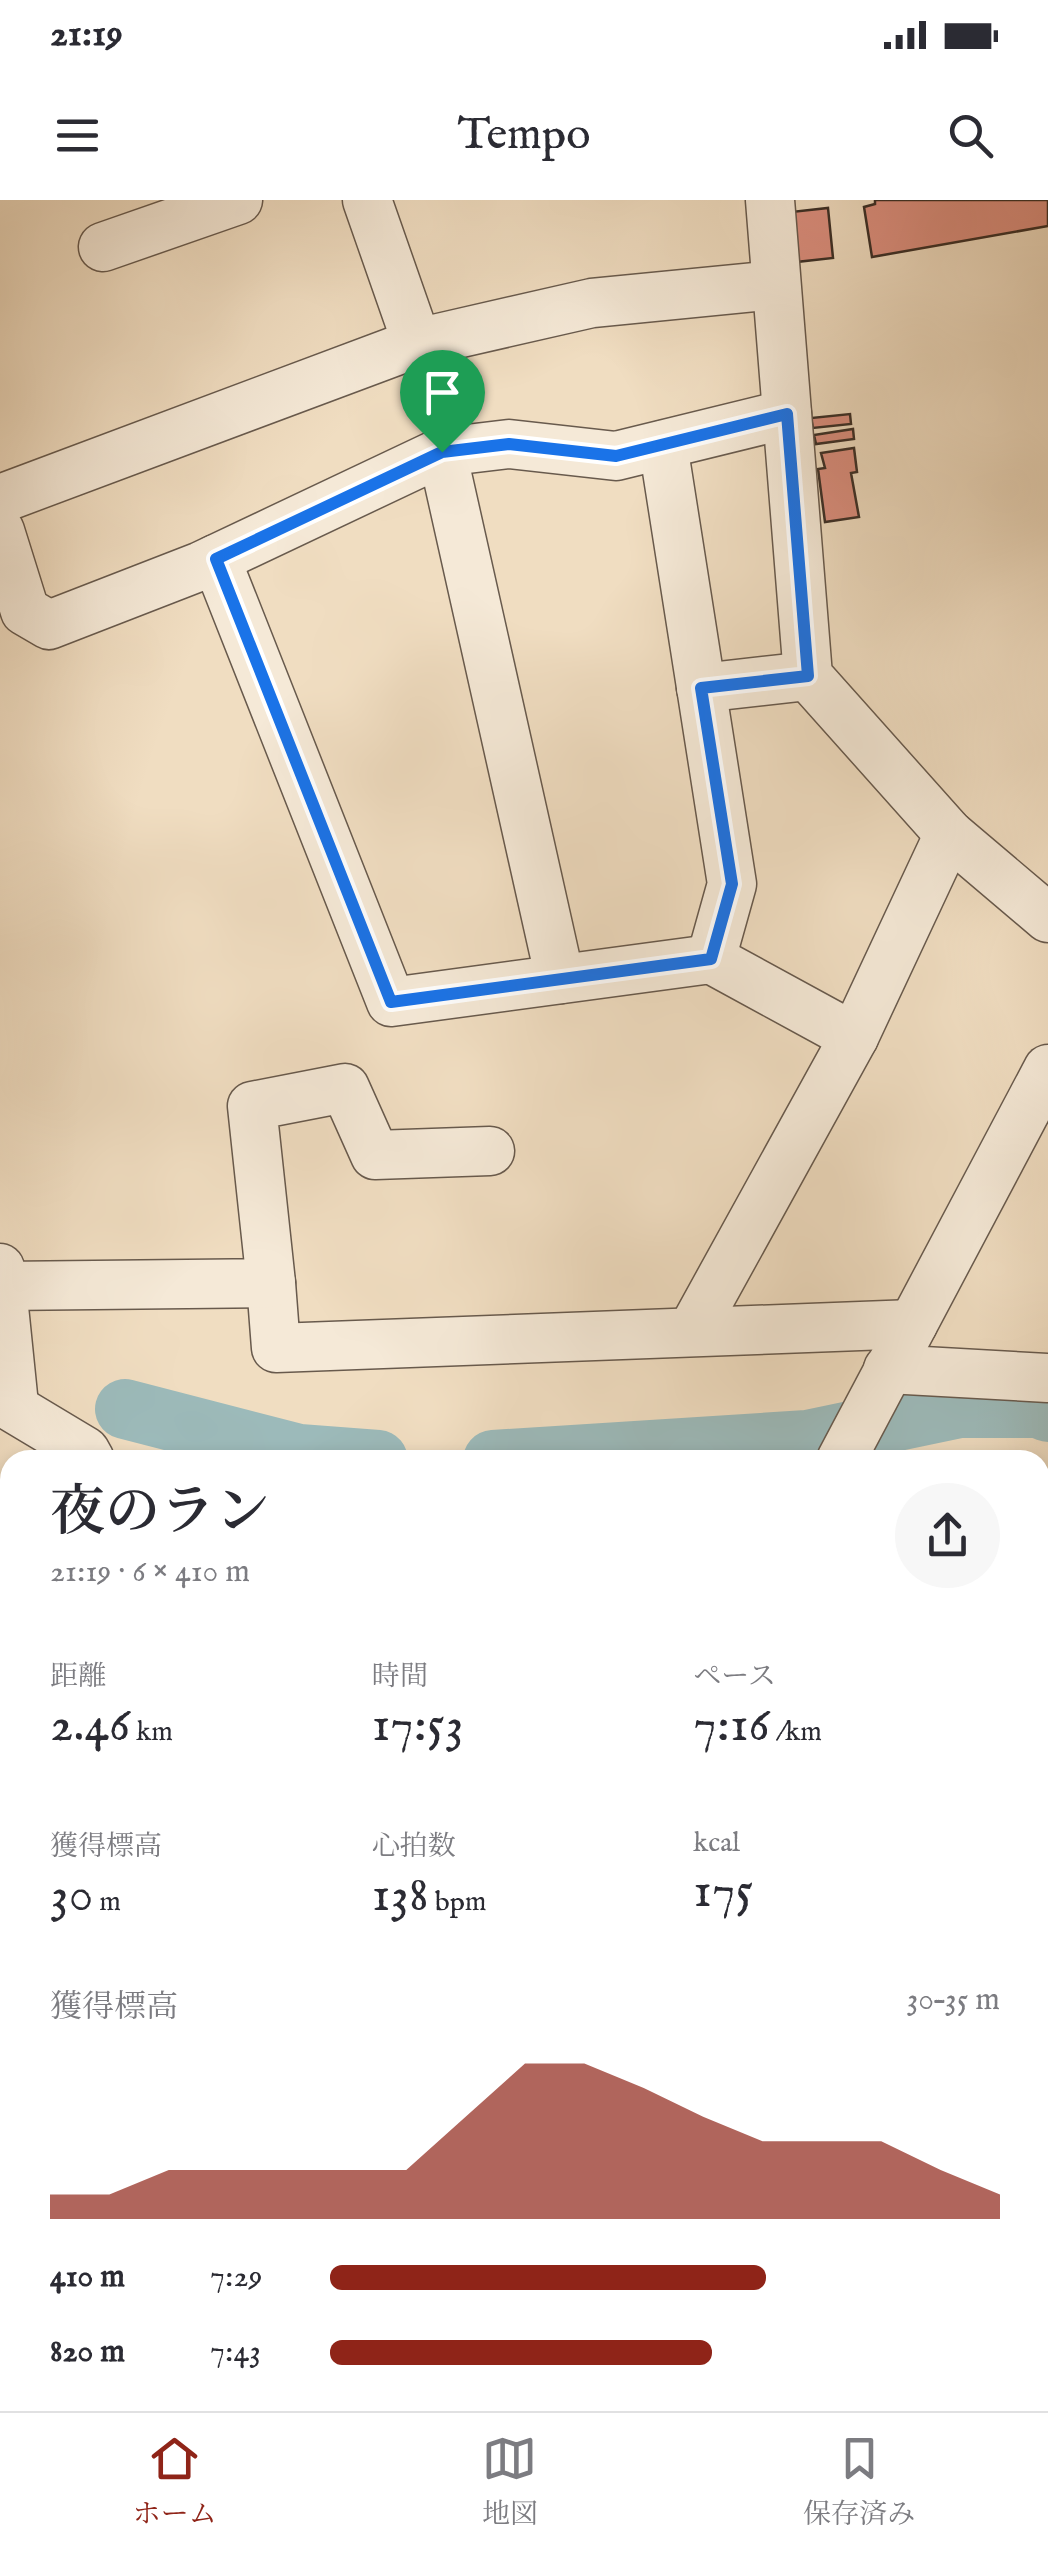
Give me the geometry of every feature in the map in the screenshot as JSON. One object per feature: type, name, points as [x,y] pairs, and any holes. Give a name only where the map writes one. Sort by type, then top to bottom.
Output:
[{"type":"street","points":[[103,247],[238,200]]},
{"type":"street","points":[[367,200],[416,343]]},
{"type":"street","points":[[770,200],[808,676],[949,834],[1048,918]]},
{"type":"street","points":[[0,499],[416,343],[592,303],[776,285]]},
{"type":"street","points":[[0,532],[25,611],[49,625],[216,559],[442,452],[509,444],[616,456],[787,414]]},
{"type":"street","points":[[663,445],[732,884],[711,959]]},
{"type":"street","points":[[442,452],[560,979]]},
{"type":"street","points":[[216,559],[391,1002],[711,959],[854,1036]]},
{"type":"street","points":[[701,688],[808,676]]},
{"type":"street","points":[[693,1329],[854,1036],[949,834]]},
{"type":"street","points":[[846,1450],[1048,1070]]},
{"type":"street","points":[[490,1151],[376,1155],[344,1088],[252,1106],[276,1348],[693,1329],[912,1324]]},
{"type":"street","points":[[83,1450],[7,1403],[1,1277],[270,1283]]},
{"type":"street","points":[[888,1369],[1048,1378]]},
{"type":"building","points":[[875,200],[1048,200],[1048,226],[872,257],[864,207],[875,204]]},
{"type":"building","points":[[828,208],[833,258],[796,262],[791,212]]},
{"type":"building","points":[[850,414],[851,424],[813,428],[811,418]]},
{"type":"building","points":[[853,429],[854,439],[816,444],[814,435]]},
{"type":"building","points":[[854,448],[857,472],[851,473],[859,517],[825,522],[818,469],[825,468],[821,453]]},
{"type":"waterway","points":[[650,1450],[807,1440],[960,1408],[1038,1408],[1048,1412]]},
{"type":"waterway","points":[[125,1409],[284,1450]]},
{"type":"route","points":[[787,414],[808,676],[701,688],[732,884],[711,959],[391,1002],[216,559],[442,452],[509,444],[616,456],[787,414]]}]
